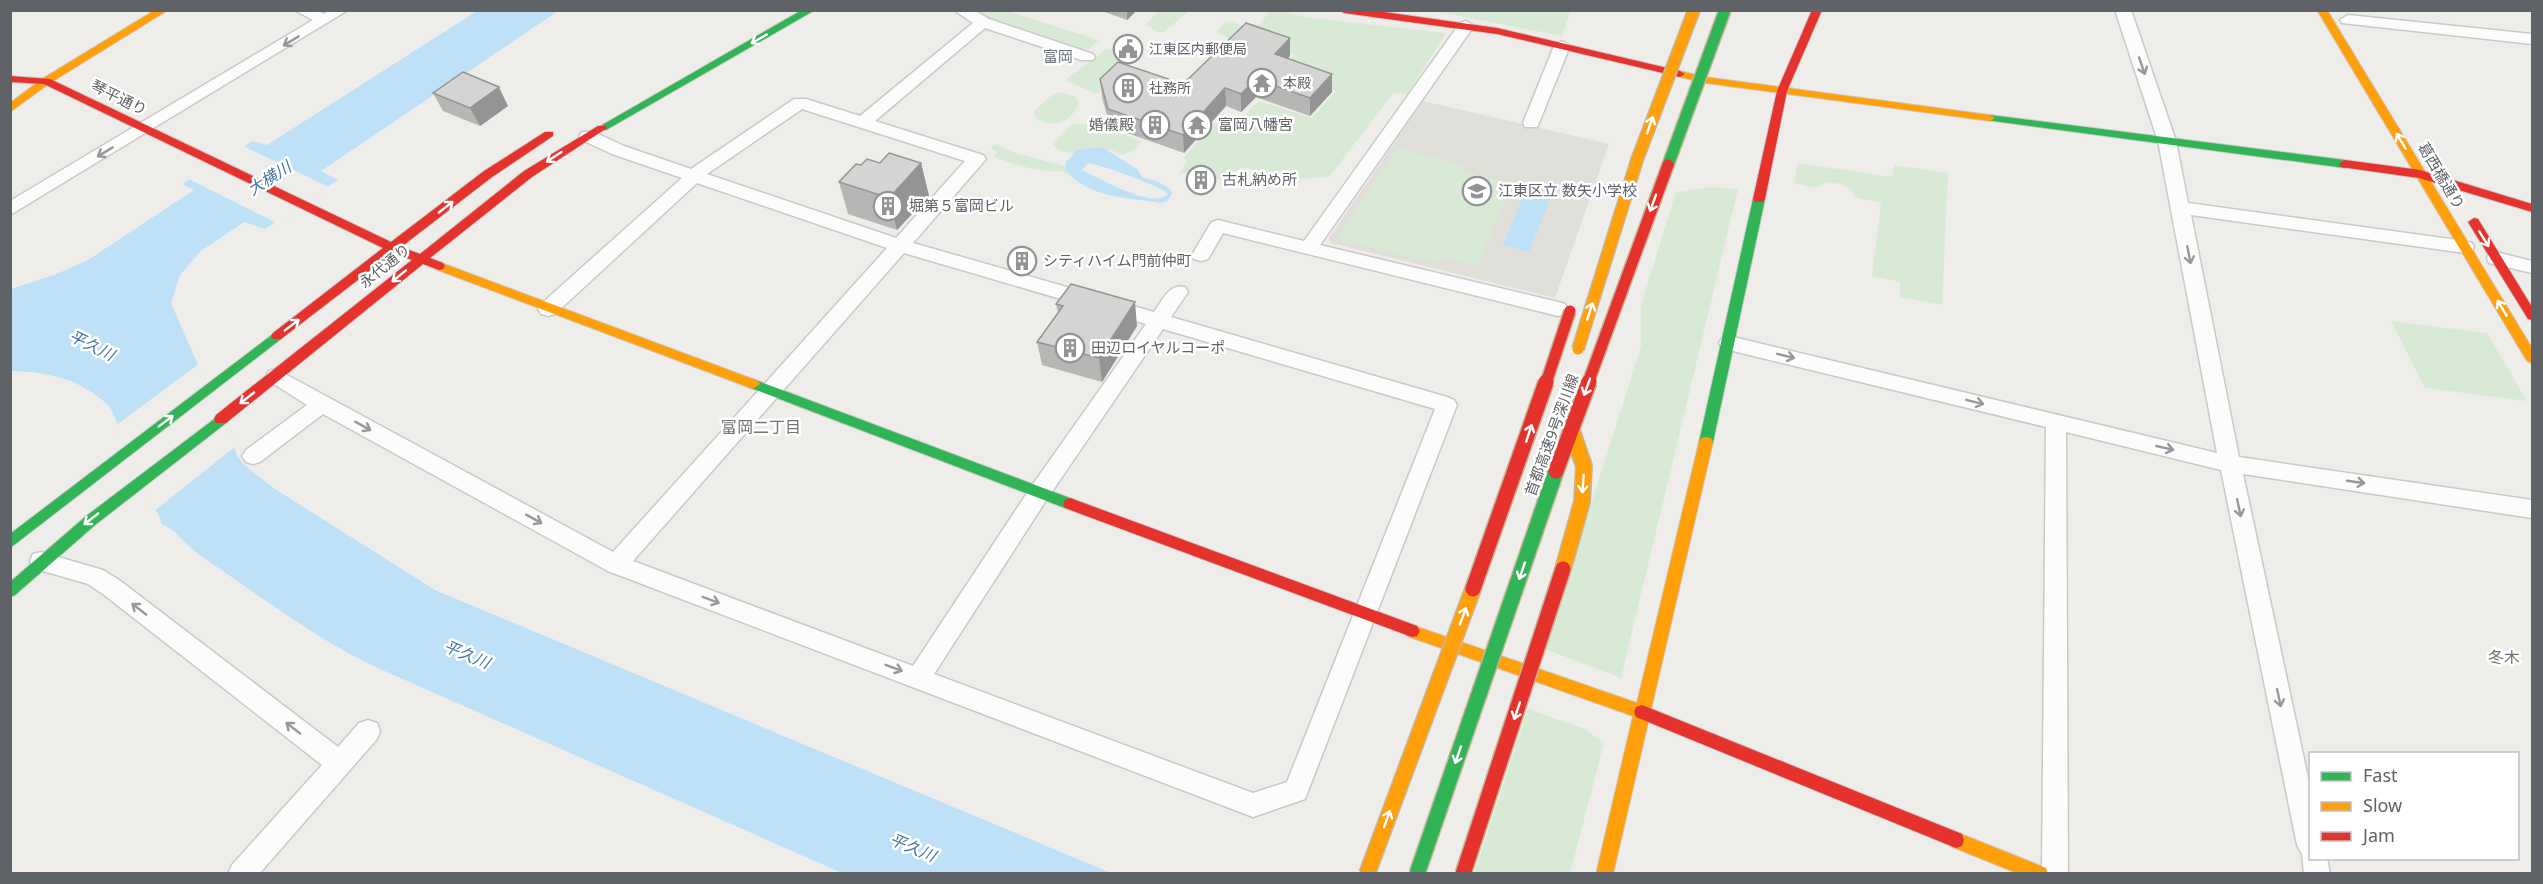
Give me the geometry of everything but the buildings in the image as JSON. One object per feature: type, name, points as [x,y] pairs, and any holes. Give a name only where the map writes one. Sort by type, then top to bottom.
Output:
[{"type":"main road","points":[[10,109],[46,81],[163,10]]},
{"type":"main road","name":"永代通り","points":[[10,591],[41,561],[528,174],[588,136],[810,10]]},
{"type":"main road","points":[[1344,10],[1466,26],[1562,46],[1684,76],[1782,91],[2420,174],[2532,208]]},
{"type":"main road","name":"首都高速9号深川線","points":[[1574,363],[1637,160],[1694,10]]},
{"type":"main road","name":"首都高速9号深川線","points":[[1417,873],[1571,428],[1725,10]]},
{"type":"main road","points":[[1604,873],[1729,342],[1782,91],[1817,10]]},
{"type":"main road","name":"葛西橋通り","points":[[2322,10],[2532,358]]},
{"type":"main road","points":[[2345,15],[2361,39]]},
{"type":"main road","name":"琴平通り","points":[[10,79],[46,81],[393,248],[548,309],[1366,615],[1641,712],[2040,873]]},
{"type":"main road","name":"永代通り","points":[[10,542],[120,455],[508,160],[566,125]]},
{"type":"main road","points":[[1607,210],[1611,199],[1637,160]]},
{"type":"main road","name":"葛西橋通り","points":[[2440,168],[2532,316]]},
{"type":"main road","points":[[1367,873],[1515,476],[1575,296]]},
{"type":"main road","points":[[1463,873],[1556,595],[1582,502],[1584,466],[1571,428]]},
{"type":"main road","points":[[1474,663],[1482,641]]},
{"type":"street","points":[[301,10],[325,20]]},
{"type":"street","points":[[10,209],[341,10]]},
{"type":"street","points":[[960,10],[983,22],[1087,57]]},
{"type":"street","points":[[2123,10],[2167,141],[2230,464],[2309,840]]},
{"type":"street","points":[[2345,15],[2532,39]]},
{"type":"street","points":[[863,123],[983,22]]},
{"type":"street","points":[[1308,248],[1466,26]]},
{"type":"street","points":[[1532,123],[1562,46]]},
{"type":"street","points":[[548,309],[693,176],[800,103],[977,159],[616,564]]},
{"type":"street","points":[[276,376],[322,404],[616,564],[1253,805],[1296,790],[1447,405],[899,245],[618,150],[588,136]]},
{"type":"street","points":[[2180,208],[2465,247]]},
{"type":"street","points":[[1201,255],[1218,226],[1558,309]]},
{"type":"street","points":[[2496,258],[2532,267]]},
{"type":"street","points":[[918,678],[1039,494],[1178,292]]},
{"type":"street","points":[[1729,342],[2230,464],[2532,509]]},
{"type":"street","points":[[253,456],[322,404]]},
{"type":"street","points":[[2055,873],[2056,422]]},
{"type":"street","points":[[41,561],[95,577],[111,587],[339,764]]},
{"type":"street","points":[[241,873],[369,731]]},
{"type":"shaded area","name":"江東区立 数矢小学校","points":[[1423,101],[1609,144],[1555,298],[1331,243],[1329,238]]},
{"type":"green space","points":[[1277,10],[1305,17],[1446,33],[1407,95],[1394,92],[1329,177],[1295,179],[1242,167],[1221,180],[1194,171],[1177,176],[1187,162],[1183,158],[1214,125],[1243,117],[1259,101],[1312,118],[1336,91],[1279,71],[1294,55],[1253,41],[1231,40],[1217,32],[1226,21],[1243,25],[1246,23],[1259,25],[1270,11]]},
{"type":"green space","points":[[1570,10],[1562,36],[1435,11]]},
{"type":"green space","points":[[972,11],[1007,11],[1099,40],[1089,49],[1080,49]]},
{"type":"green space","points":[[1159,11],[1189,11],[1164,32],[1157,32],[1146,24]]},
{"type":"green space","points":[[1123,49],[1140,55],[1097,94],[1065,80],[1105,50]]},
{"type":"green space","points":[[1060,92],[1075,96],[1079,102],[1072,115],[1056,123],[1043,122],[1036,118],[1034,111],[1052,95]]},
{"type":"green space","points":[[1072,124],[1101,124],[1142,142],[1134,150],[1122,155],[1108,150],[1065,152],[1052,144]]},
{"type":"green space","points":[[996,144],[1015,153],[1076,169],[1070,176],[1063,171],[1037,170],[1019,165],[994,157],[997,152],[990,148]]},
{"type":"green space","points":[[1398,148],[1466,166],[1463,171],[1512,183],[1477,266],[1441,257],[1437,263],[1340,240],[1338,236]]},
{"type":"green space","points":[[1798,163],[1892,177],[1894,165],[1948,173],[1942,305],[1900,297],[1900,282],[1872,276],[1881,203],[1855,197],[1851,190],[1841,184],[1827,182],[1815,188],[1794,183]]},
{"type":"green space","points":[[1711,187],[1738,189],[1621,678],[1545,649],[1641,347],[1641,305],[1676,192]]},
{"type":"green space","points":[[2391,321],[2487,333],[2527,401],[2425,388]]},
{"type":"green space","points":[[1528,709],[1585,729],[1604,743],[1570,873],[1474,874]]},
{"type":"water","points":[[477,11],[558,11],[321,171],[338,180],[265,229],[244,222],[201,251],[180,275],[171,303],[238,457],[244,465],[275,489],[435,590],[1111,873],[842,873],[371,665],[327,641],[284,613],[201,556],[162,524],[110,407],[99,397],[76,384],[52,375],[11,371],[11,289],[54,275],[88,260],[194,190],[182,184],[253,141],[267,145]]},
{"type":"water","points":[[1102,147],[1137,169],[1143,178],[1157,181],[1170,189],[1172,193],[1169,199],[1160,203],[1108,195],[1084,186],[1065,169],[1066,162],[1077,150]],"holes":[[[1088,163],[1144,181],[1168,194],[1161,198],[1139,196],[1082,170]]]},
{"type":"water","points":[[1525,191],[1551,197],[1529,252],[1503,245]]},
{"type":"pier","points":[[241,145],[331,188],[279,224],[187,178]]},
{"type":"pier","points":[[200,363],[236,446],[153,512],[115,426]]},
{"type":"traffic: fast","points":[[602,128],[810,10]]},
{"type":"traffic: fast","points":[[1668,165],[1725,10]]},
{"type":"traffic: fast","points":[[1990,118],[2345,164]]},
{"type":"traffic: fast","points":[[1706,442],[1759,199]]},
{"type":"traffic: fast","points":[[10,542],[277,336]]},
{"type":"traffic: fast","points":[[753,384],[1070,504]]},
{"type":"traffic: fast","points":[[10,591],[90,521],[221,419]]},
{"type":"traffic: fast","points":[[1417,874],[1556,471]]},
{"type":"traffic: slow","points":[[10,109],[46,81],[163,10]]},
{"type":"traffic: slow","points":[[1578,349],[1637,160],[1694,10]]},
{"type":"traffic: slow","points":[[2322,10],[2532,358]]},
{"type":"traffic: slow","points":[[1680,74],[1705,80],[1990,118]]},
{"type":"traffic: slow","points":[[439,266],[753,384]]},
{"type":"traffic: slow","points":[[1563,569],[1582,502],[1584,466],[1571,428]]},
{"type":"traffic: slow","points":[[1604,874],[1706,442]]},
{"type":"traffic: slow","points":[[1367,874],[1473,589]]},
{"type":"traffic: slow","points":[[1412,631],[1642,712]]},
{"type":"traffic: slow","points":[[1956,840],[2040,874]]},
{"type":"traffic: jam","points":[[1344,10],[1497,31],[1680,74]]},
{"type":"traffic: jam","points":[[1759,199],[1782,91],[1817,10]]},
{"type":"traffic: jam","points":[[10,79],[46,81],[393,248],[439,266]]},
{"type":"traffic: jam","points":[[221,419],[528,174],[602,128]]},
{"type":"traffic: jam","points":[[277,336],[488,174],[549,134]]},
{"type":"traffic: jam","points":[[2345,164],[2420,174],[2532,208]]},
{"type":"traffic: jam","points":[[1556,471],[1668,165]]},
{"type":"traffic: jam","points":[[2474,222],[2532,316]]},
{"type":"traffic: jam","points":[[1473,589],[1515,475],[1570,311]]},
{"type":"traffic: jam","points":[[1070,504],[1412,631]]},
{"type":"traffic: jam","points":[[1463,874],[1563,569]]},
{"type":"traffic: jam","points":[[1642,712],[1956,840]]},
{"type":"place","name":"江東区内郵便局","points":[[1128,49]]},
{"type":"place","name":"本殿","points":[[1262,83]]},
{"type":"place","name":"社務所","points":[[1128,88]]},
{"type":"place","name":"婚儀殿","points":[[1155,125]]},
{"type":"place","name":"富岡八幡宮","points":[[1197,125]]},
{"type":"place","name":"古札納め所","points":[[1201,180]]},
{"type":"place","name":"江東区立 数矢小学校","points":[[1477,191]]},
{"type":"place","name":"堀第５富岡ビル","points":[[888,206]]},
{"type":"place","name":"シティハイム門前仲町","points":[[1022,261]]},
{"type":"place","name":"田辺ロイヤルコーポ","points":[[1070,348]]},
{"type":"district","name":"富岡","points":[[1058,57]]},
{"type":"district","name":"富岡二丁目","points":[[761,427]]},
{"type":"district","name":"冬木","points":[[2504,657]]},
{"type":"water label","name":"大横川","points":[[269,178]]},
{"type":"water label","name":"平久川","points":[[92,345]]},
{"type":"water label","name":"平久川","points":[[467,654]]},
{"type":"water label","name":"平久川","points":[[913,847]]}]
